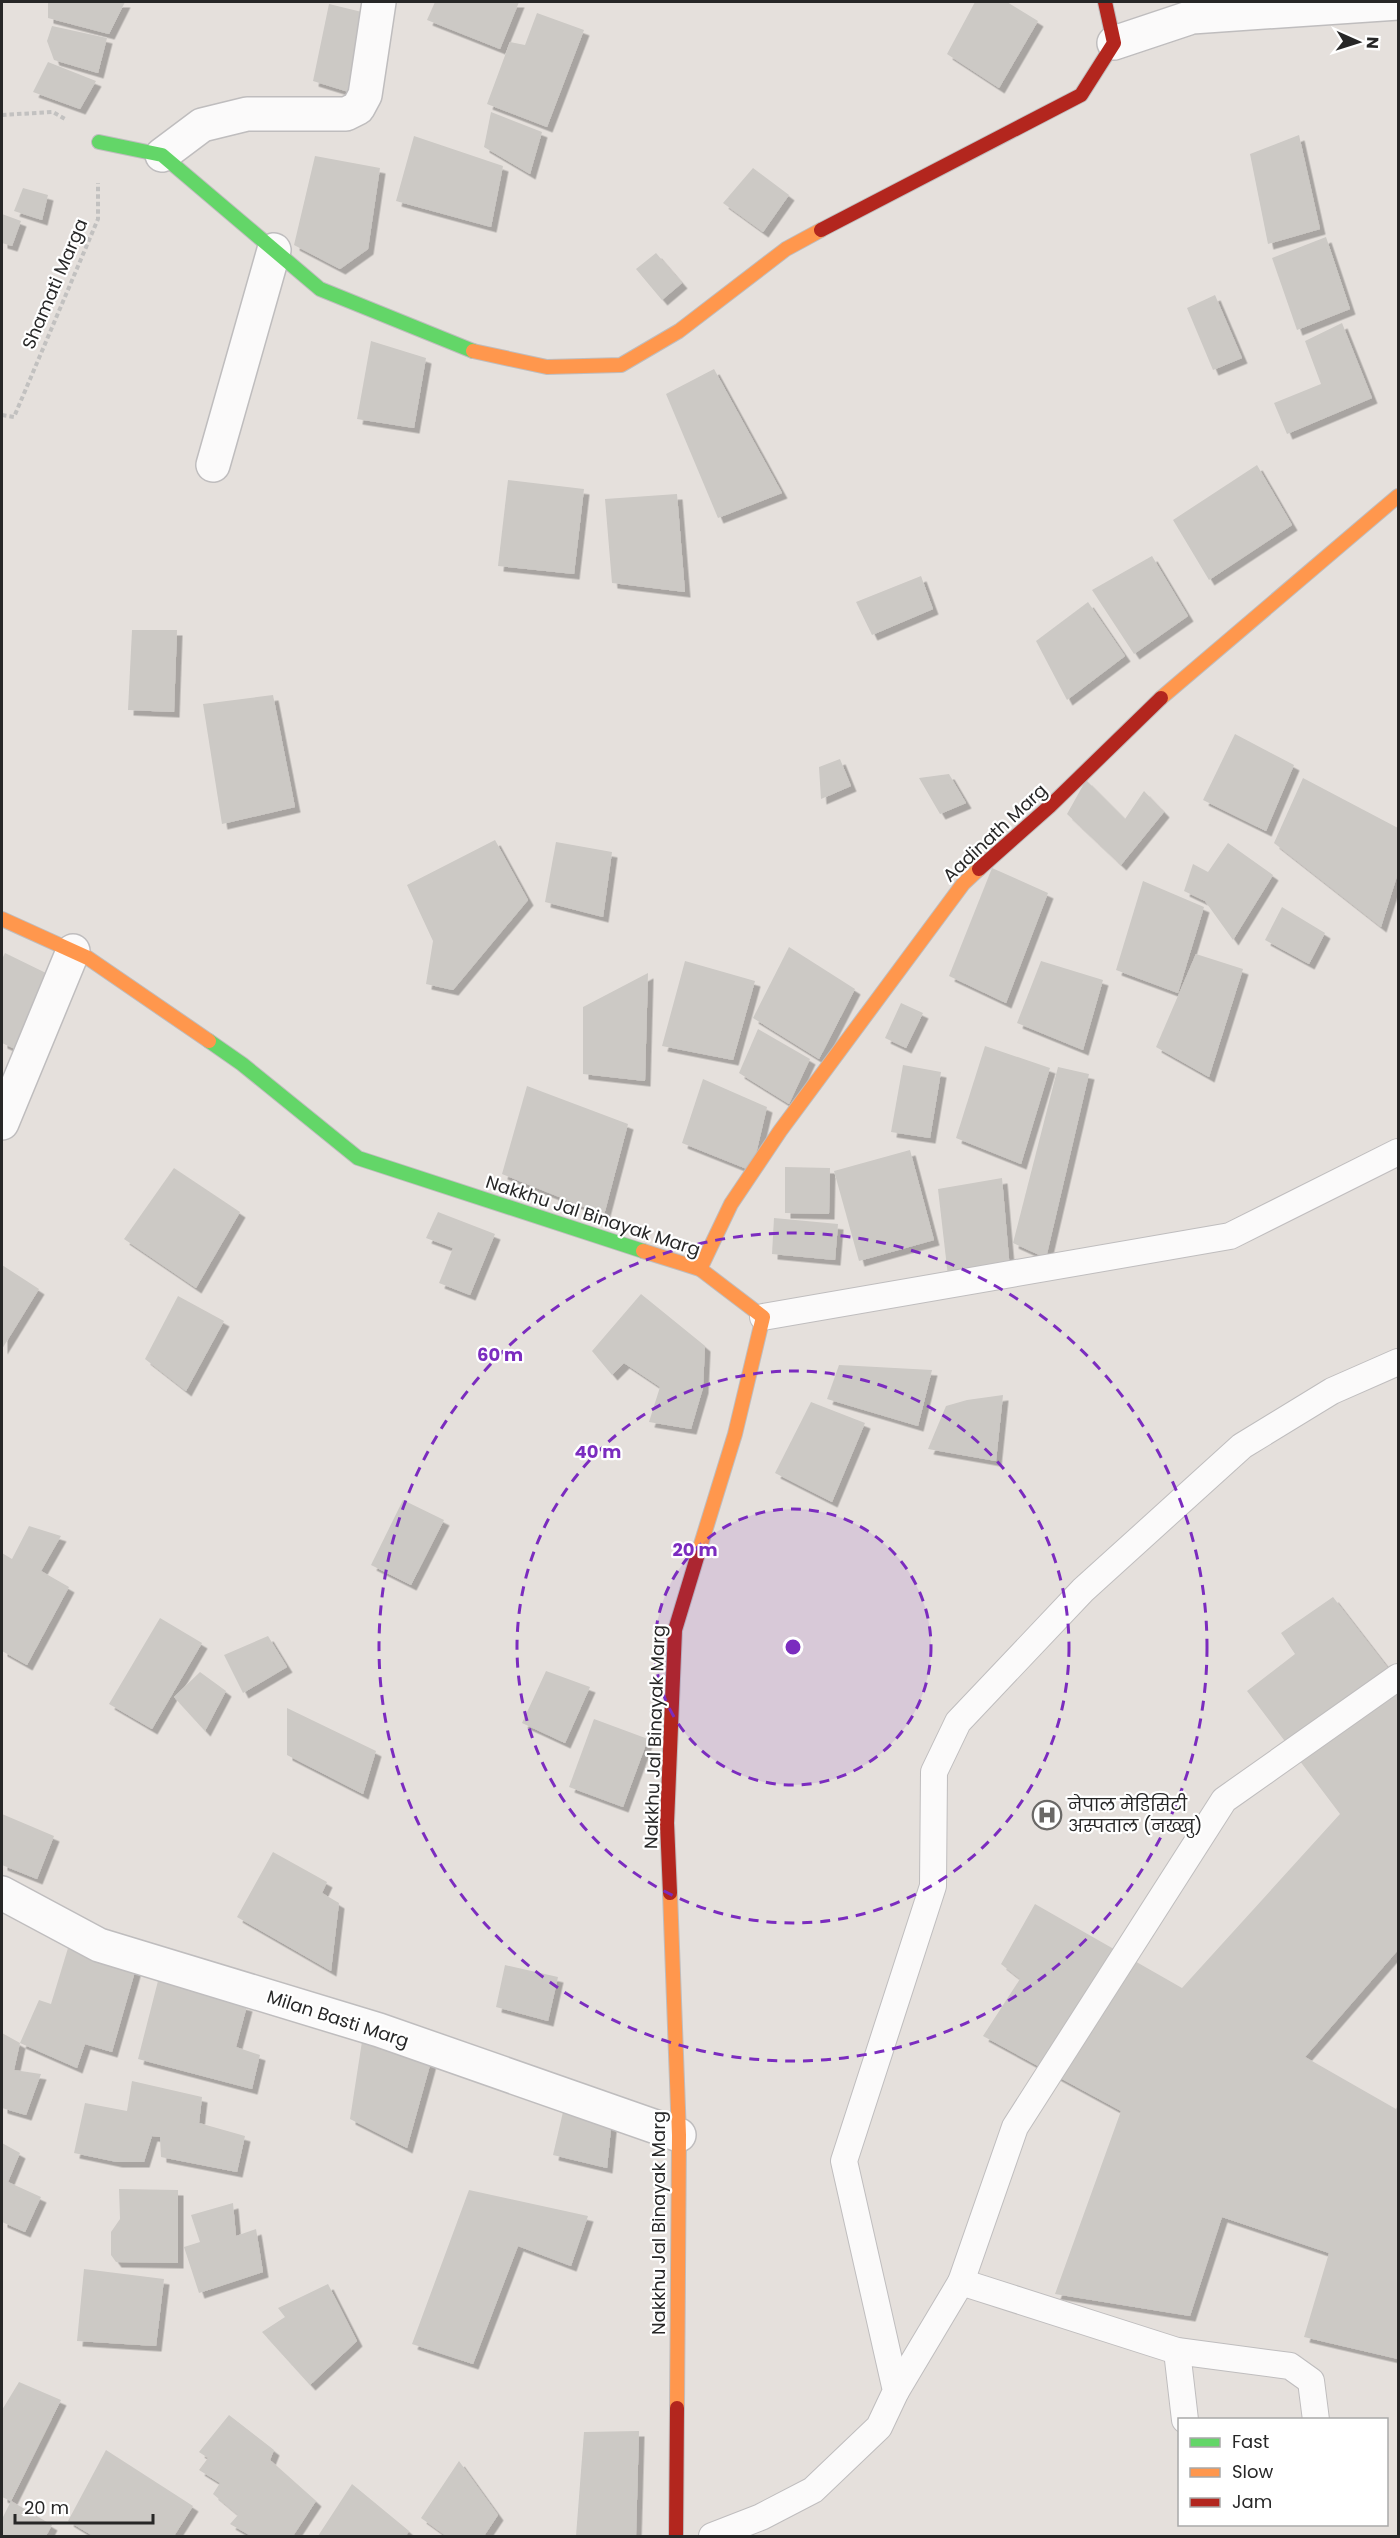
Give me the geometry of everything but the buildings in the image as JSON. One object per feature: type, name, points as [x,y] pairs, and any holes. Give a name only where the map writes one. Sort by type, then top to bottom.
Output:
[{"type":"street","points":[[162,155],[202,125],[247,114],[346,114],[358,108],[365,95],[380,2]]},
{"type":"street","points":[[1105,2],[1114,43]]},
{"type":"street","points":[[99,142],[162,155],[320,289],[423,329],[464,349],[547,367],[621,365],[679,331],[786,249],[1081,95],[1114,43],[1192,17],[1398,3]]},
{"type":"street","points":[[213,465],[274,250]]},
{"type":"street","name":"Aadinath Marg","points":[[700,1269],[731,1204],[780,1131],[963,884],[1050,806],[1164,695],[1398,496]]},
{"type":"street","name":"Nakkhu Jal Binayak Marg","points":[[2,919],[88,958],[242,1064],[358,1158],[700,1269],[763,1317],[735,1434],[675,1630],[667,1823],[679,2135],[675,2536]]},
{"type":"street","points":[[2,1123],[73,951]]},
{"type":"street","name":"Milan Basti Marg","points":[[2,1893],[99,1945],[379,2030],[679,2135]]},
{"type":"lane","points":[[763,1317],[1230,1236],[1398,1152]]},
{"type":"lane","points":[[896,2391],[844,2161],[933,1886],[934,1772],[958,1722],[1083,1590],[1242,1446],[1332,1391],[1398,1362]]},
{"type":"lane","points":[[712,2536],[761,2517],[813,2490],[879,2427],[896,2391],[961,2282],[1015,2127],[1224,1800],[1398,1677]]},
{"type":"lane","points":[[961,2282],[1177,2351],[1290,2366],[1311,2381],[1316,2418]]},
{"type":"lane","points":[[1177,2351],[1185,2418]]},
{"type":"path","points":[[2,115],[53,112],[80,127],[99,142]]},
{"type":"path","name":"Shamati Marga","points":[[2,416],[14,417],[98,219],[99,142]]},
{"type":"traffic: fast","points":[[99,142],[162,155],[320,289],[473,351]]},
{"type":"traffic: fast","points":[[209,1041],[242,1064],[358,1158],[643,1251]]},
{"type":"traffic: slow","points":[[473,351],[547,367],[621,365],[679,331],[786,249],[821,230]]},
{"type":"traffic: slow","points":[[1161,698],[1398,496]]},
{"type":"traffic: slow","points":[[700,1269],[731,1204],[780,1131],[963,884],[979,869]]},
{"type":"traffic: slow","points":[[2,919],[88,958],[209,1041]]},
{"type":"traffic: slow","points":[[643,1251],[700,1269],[763,1317],[735,1434],[698,1554]]},
{"type":"traffic: slow","points":[[670,1893],[679,2135],[677,2408]]},
{"type":"traffic: jam","points":[[821,230],[1081,95],[1114,43],[1105,2]]},
{"type":"traffic: jam","points":[[979,869],[1050,806],[1161,698]]},
{"type":"traffic: jam","points":[[670,1893],[667,1823],[675,1630],[698,1554]]},
{"type":"traffic: jam","points":[[676,2536],[677,2408]]},
{"type":"place","name":"नेपाल मेडिसिटी अस्पताल (नख्खु)","points":[[1047,1815]]}]
